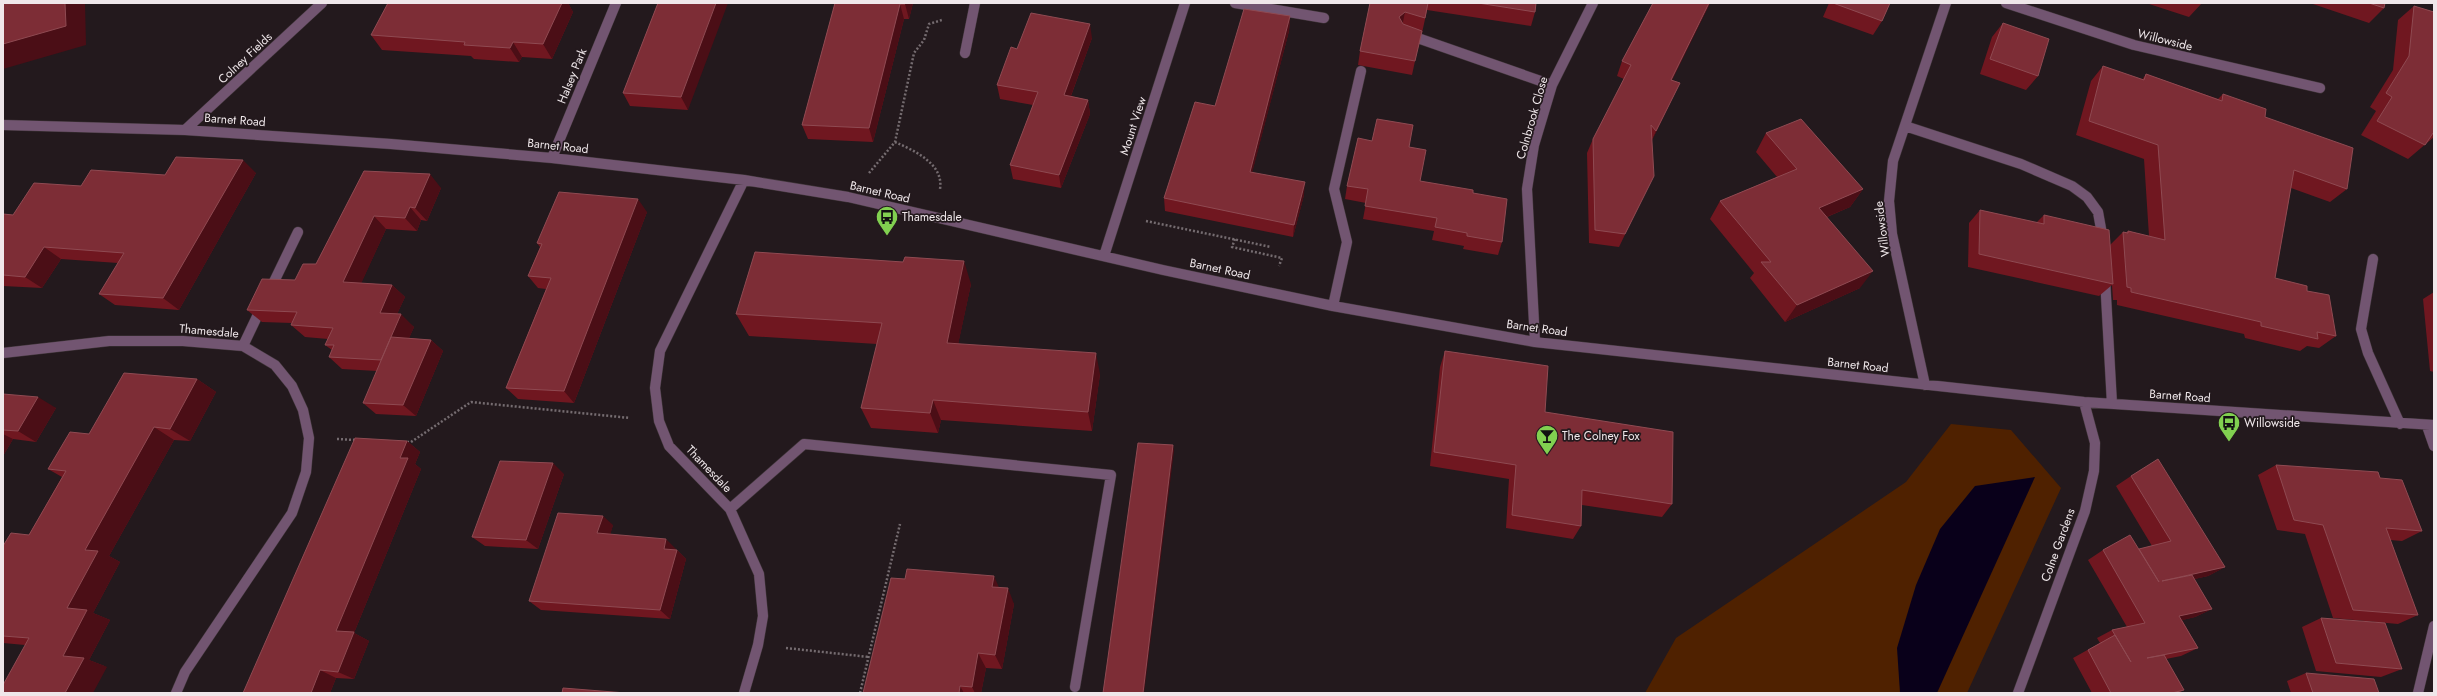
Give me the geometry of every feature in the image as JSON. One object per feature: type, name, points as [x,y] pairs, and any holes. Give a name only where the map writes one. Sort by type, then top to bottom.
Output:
[{"type":"street","name":"Colney Fields","points":[[185,130],[322,3]]},
{"type":"street","name":"Halsey Park","points":[[552,158],[616,3]]},
{"type":"street","name":"Mount View","points":[[1104,256],[1185,3]]},
{"type":"street","points":[[1235,3],[1324,18]]},
{"type":"street","name":"Colnbrook Close","points":[[1535,342],[1527,189],[1534,145],[1552,85],[1592,3]]},
{"type":"street","name":"Willowside","points":[[1924,385],[1892,234],[1889,201],[1893,161],[1946,3]]},
{"type":"street","name":"Willowside","points":[[2006,3],[2134,45],[2320,88]]},
{"type":"street","points":[[965,53],[975,7]]},
{"type":"street","points":[[1403,33],[1552,85]]},
{"type":"street","points":[[1333,306],[1347,242],[1334,189],[1361,71]]},
{"type":"street","name":"Barnet Road","points":[[3,125],[185,130],[391,144],[552,158],[744,180],[848,197],[1104,256],[1333,306],[1535,342],[2084,402],[2430,426]]},
{"type":"street","points":[[1905,126],[2021,164],[2072,186],[2087,197],[2098,212],[2102,229],[2104,253]]},
{"type":"street","name":"Thamesdale","points":[[744,180],[660,351],[655,388],[659,421],[669,446],[730,509],[759,574],[763,616],[758,645],[744,693]]},
{"type":"street","points":[[243,346],[298,232]]},
{"type":"street","points":[[2373,259],[2361,329],[2368,353],[2400,424]]},
{"type":"street","points":[[2104,268],[2112,404]]},
{"type":"street","name":"Thamesdale","points":[[3,353],[24,349],[109,341],[183,340],[243,346],[275,365],[292,386],[303,410],[309,438],[306,472],[292,513],[185,672],[176,693]]},
{"type":"street","name":"Colne Gardens","points":[[2018,693],[2088,498],[2094,471],[2095,443],[2084,402]]},
{"type":"street","points":[[2430,426],[2434,446]]},
{"type":"street","points":[[730,509],[804,444],[1111,475],[1075,687]]},
{"type":"street","points":[[2418,693],[2434,626]]},
{"type":"path","points":[[864,179],[895,142],[914,53],[924,40],[929,24],[975,7]]},
{"type":"path","points":[[895,142],[928,160],[937,170],[942,186],[939,194]]},
{"type":"path","points":[[1142,220],[1271,247]]},
{"type":"path","points":[[1235,239],[1232,247],[1282,258],[1278,271]]},
{"type":"path","points":[[403,442],[411,442],[471,402],[659,421]]},
{"type":"path","points":[[309,438],[364,440]]},
{"type":"path","points":[[860,693],[900,524]]},
{"type":"path","points":[[758,645],[869,657]]},
{"type":"shaded area","points":[[1951,424],[2011,430],[2061,488],[1967,693],[1645,693],[1676,638],[1906,482]]},
{"type":"shaded area","points":[[2035,477],[1937,693],[1900,693],[1897,648],[1916,585],[1940,529],[1975,486]]},
{"type":"building","points":[[3,3],[65,3],[66,26],[3,44]]},
{"type":"building","points":[[388,3],[562,3],[543,44],[513,42],[510,48],[464,45],[465,42],[371,35]]},
{"type":"building","points":[[658,3],[716,3],[681,97],[623,93]]},
{"type":"building","points":[[835,3],[905,3],[900,4],[869,128],[802,125]]},
{"type":"building","points":[[1370,3],[1428,3],[1425,18],[1405,12],[1399,17],[1403,24],[1422,31],[1415,61],[1360,51]]},
{"type":"building","points":[[1478,3],[1536,3],[1535,12]]},
{"type":"building","points":[[1653,3],[1709,3],[1671,80],[1680,83],[1656,131],[1651,125],[1654,176],[1625,234],[1595,230],[1593,139],[1631,65],[1622,61]]},
{"type":"building","points":[[1833,3],[1890,3],[1882,21]]},
{"type":"building","points":[[2369,3],[2385,3],[2384,8]]},
{"type":"building","points":[[2414,6],[2434,12],[2434,134],[2433,133],[2425,145],[2377,121],[2392,97],[2386,93],[2409,56]]},
{"type":"building","points":[[1244,9],[1290,16],[1250,172],[1305,182],[1294,225],[1164,198],[1195,102],[1215,106]]},
{"type":"building","points":[[1031,13],[1090,24],[1064,95],[1088,100],[1059,175],[1010,165],[1038,92],[997,85],[1011,47],[1017,49]]},
{"type":"building","points":[[2003,23],[2049,39],[2038,76],[1990,59]]},
{"type":"building","points":[[2103,66],[2144,80],[2146,74],[2222,101],[2223,94],[2266,109],[2265,117],[2353,148],[2347,189],[2294,170],[2275,278],[2307,286],[2307,291],[2329,295],[2336,336],[2317,332],[2318,339],[2261,326],[2261,322],[2131,292],[2131,288],[2127,287],[2123,232],[2128,233],[2128,231],[2165,240],[2158,145],[2089,121]]},
{"type":"building","points":[[1377,119],[1413,125],[1409,147],[1426,150],[1420,181],[1473,190],[1473,193],[1507,199],[1502,242],[1467,236],[1467,233],[1435,227],[1437,218],[1365,206],[1368,189],[1347,186],[1358,138],[1372,141]]},
{"type":"building","points":[[1801,119],[1863,189],[1819,208],[1873,271],[1797,305],[1761,262],[1771,262],[1720,201],[1797,169],[1766,133]]},
{"type":"building","points":[[176,157],[243,160],[163,298],[99,294],[124,253],[44,247],[25,277],[3,275],[3,214],[13,215],[34,183],[81,186],[91,170],[165,175]]},
{"type":"building","points":[[364,171],[430,174],[415,208],[410,207],[405,218],[374,216],[343,282],[392,285],[380,313],[401,314],[381,360],[329,357],[334,345],[325,345],[333,328],[291,325],[297,312],[247,310],[262,279],[295,280],[303,264],[316,264]]},
{"type":"building","points":[[559,192],[638,199],[564,391],[506,388],[551,278],[528,276],[542,244],[537,243]]},
{"type":"building","points":[[1980,210],[2044,224],[2044,215],[2109,230],[2113,284],[1979,254]]},
{"type":"building","points":[[755,252],[903,262],[905,257],[964,261],[947,343],[1096,353],[1088,412],[933,400],[930,413],[861,408],[882,323],[736,314]]},
{"type":"building","points":[[391,337],[431,340],[403,405],[363,403]]},
{"type":"building","name":"The Colney Fox","points":[[1445,351],[1548,366],[1545,412],[1673,432],[1672,504],[1582,490],[1581,526],[1512,515],[1516,465],[1434,452]]},
{"type":"building","points":[[124,373],[197,379],[170,429],[154,427],[85,550],[98,551],[67,608],[87,610],[63,656],[84,658],[65,693],[3,693],[3,685],[29,638],[3,636],[3,546],[11,533],[29,535],[66,471],[48,469],[70,432],[89,434]]},
{"type":"building","points":[[3,394],[38,397],[18,431],[3,430]]},
{"type":"building","points":[[355,438],[407,441],[400,458],[408,458],[336,631],[354,632],[338,672],[320,670],[311,693],[243,693]]},
{"type":"building","points":[[1138,443],[1173,445],[1143,693],[1103,693]]},
{"type":"building","points":[[2158,459],[2225,567],[2162,581],[2192,575],[2212,609],[2179,616],[2198,648],[2147,658],[2164,655],[2184,690],[2172,693],[2111,693],[2088,650],[2115,635],[2112,630],[2145,623],[2103,550],[2130,535],[2159,582],[2139,549],[2171,541],[2131,476]]},
{"type":"building","points":[[500,461],[553,463],[526,540],[472,537]]},
{"type":"building","points":[[2276,465],[2378,472],[2380,478],[2402,480],[2422,531],[2386,528],[2418,615],[2353,610],[2323,525],[2294,520]]},
{"type":"building","points":[[558,513],[603,516],[597,533],[666,539],[664,549],[677,550],[660,610],[529,601]]},
{"type":"building","points":[[907,569],[994,576],[992,587],[1008,588],[995,655],[978,653],[972,687],[960,686],[959,693],[863,693],[891,578],[905,579]]},
{"type":"building","points":[[2321,618],[2385,623],[2402,669],[2336,663]]},
{"type":"building","points":[[2306,673],[2374,679],[2379,693],[2313,693]]},
{"type":"building","points":[[563,688],[626,693],[562,693]]},
{"type":"place","name":"Thamesdale","points":[[887,236]]},
{"type":"place","name":"Willowside","points":[[2229,442]]},
{"type":"place","name":"The Colney Fox","points":[[1547,456]]}]
